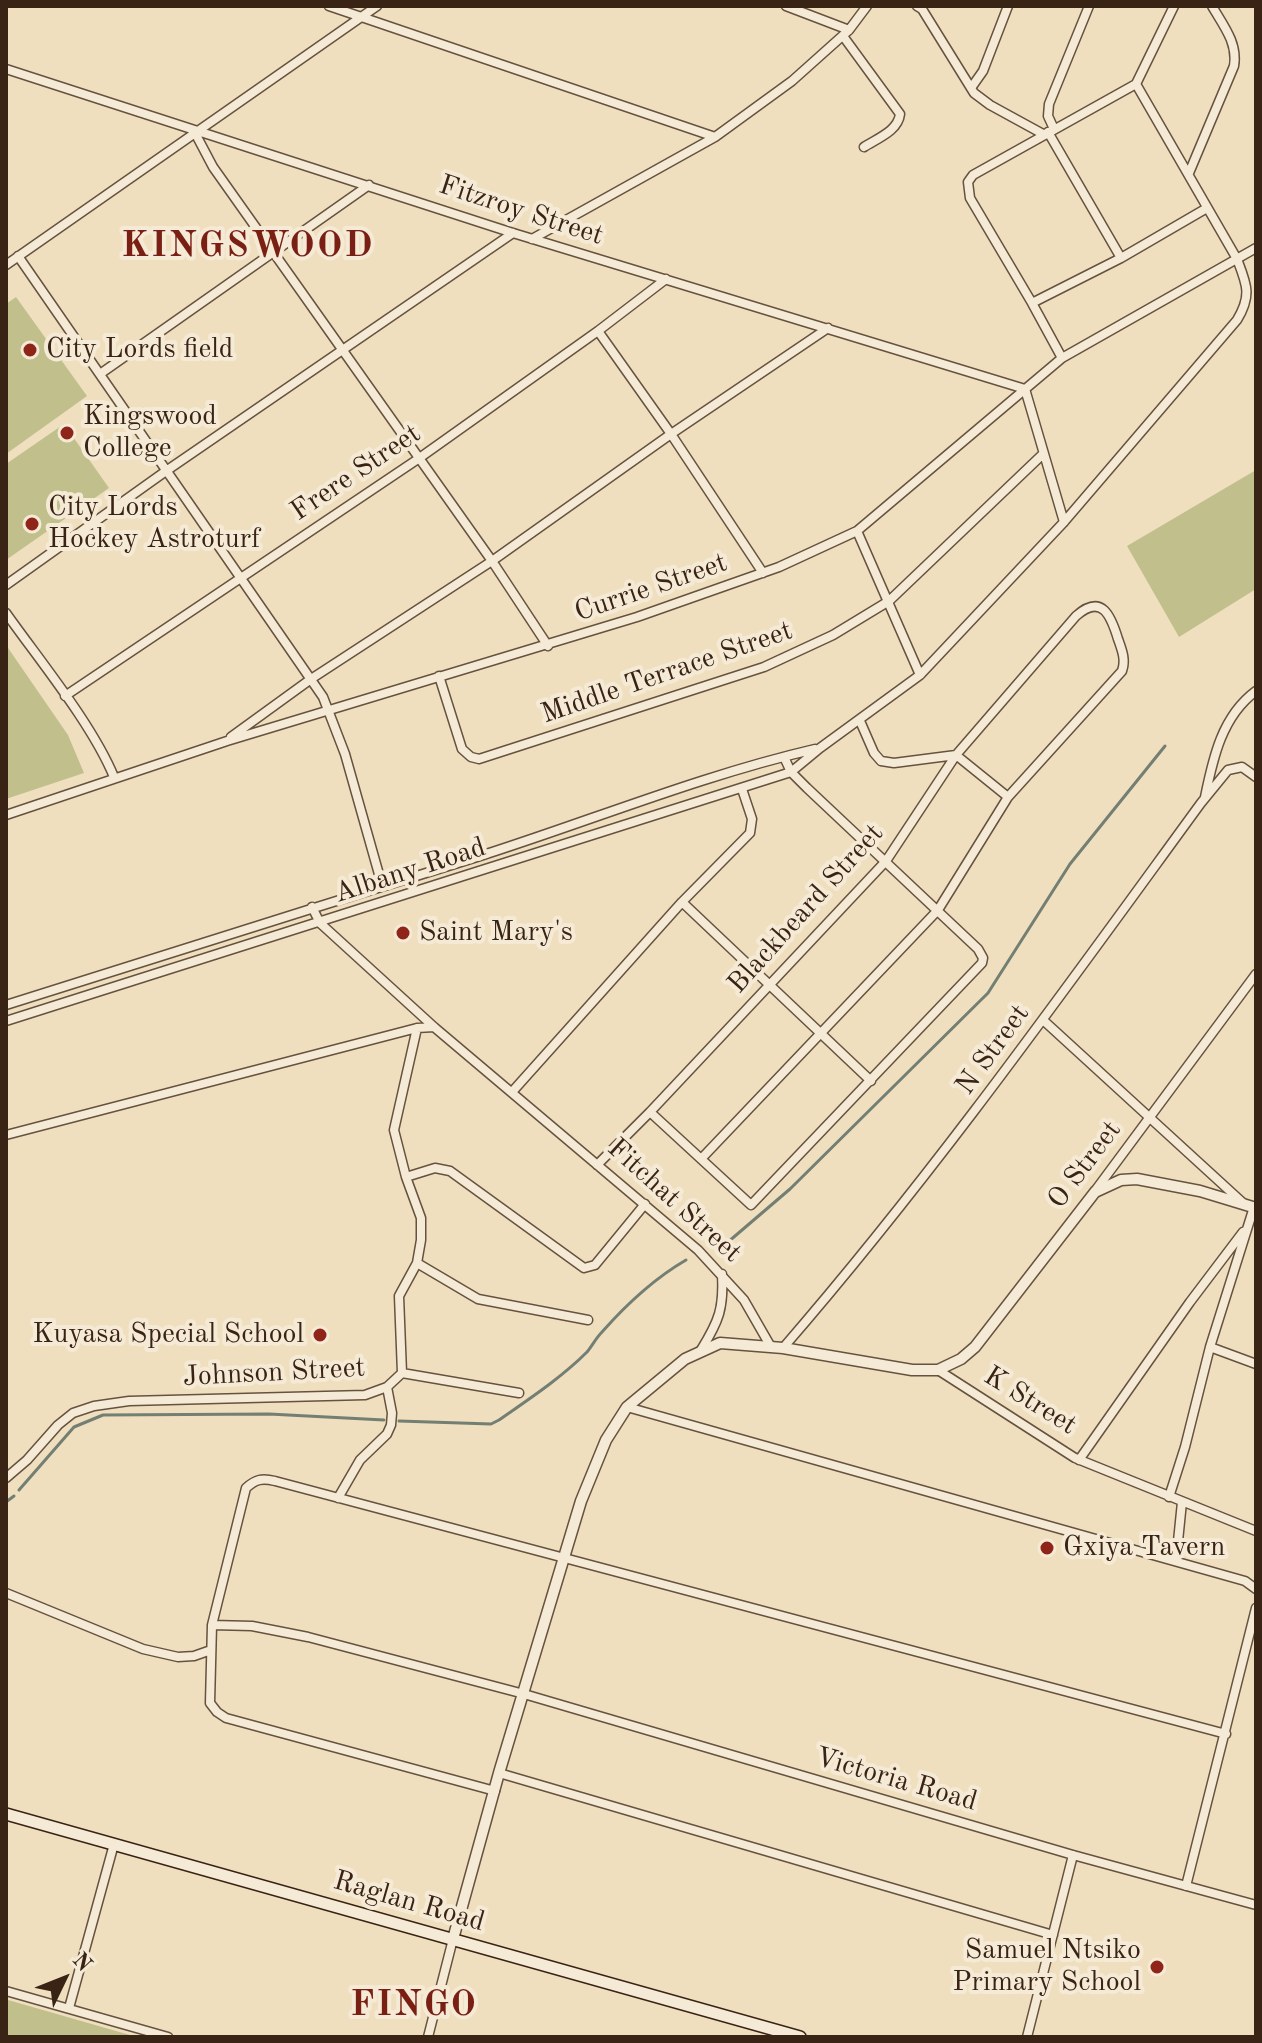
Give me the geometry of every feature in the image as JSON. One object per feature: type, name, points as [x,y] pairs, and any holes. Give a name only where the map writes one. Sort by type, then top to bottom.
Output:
[{"type":"main road","name":"Raglan Road","points":[[6,1814],[800,2037]]},
{"type":"street","points":[[329,6],[715,137]]},
{"type":"street","points":[[6,265],[377,6]]},
{"type":"street","points":[[786,6],[846,33],[900,114],[896,126],[864,147]]},
{"type":"street","points":[[532,239],[715,137],[792,81],[846,33],[867,6]]},
{"type":"street","points":[[971,88],[983,71],[1008,6]]},
{"type":"street","points":[[1089,6],[1049,104],[1048,132],[1121,258]]},
{"type":"street","points":[[1062,358],[970,198],[968,182],[973,175],[1136,84],[1174,6]]},
{"type":"street","points":[[1189,173],[1236,57],[1234,46],[1212,6]]},
{"type":"street","points":[[920,7],[971,88],[990,105],[1048,132]]},
{"type":"street","name":"Fitzroy Street","points":[[6,69],[532,239],[1025,389]]},
{"type":"street","name":"Albany Road","points":[[6,1021],[791,772],[920,675],[1064,522],[1237,320],[1246,304],[1248,293],[1237,259],[1136,84]]},
{"type":"street","points":[[194,131],[213,167],[492,561],[548,646]]},
{"type":"street","points":[[100,374],[369,185]]},
{"type":"street","points":[[1032,303],[1121,258],[1207,208]]},
{"type":"street","points":[[6,585],[513,233]]},
{"type":"street","points":[[1237,259],[1256,248]]},
{"type":"street","points":[[18,256],[330,709],[382,885]]},
{"type":"street","name":"Currie Street","points":[[6,815],[227,741],[548,646],[763,573],[857,531],[1062,358],[1237,259]]},
{"type":"street","name":"Frere Street","points":[[65,696],[418,459],[666,279]]},
{"type":"street","points":[[227,741],[311,679],[492,561],[828,328]]},
{"type":"street","points":[[598,331],[763,573]]},
{"type":"street","points":[[1025,389],[1064,522]]},
{"type":"street","name":"Middle Terrace Street","points":[[439,676],[462,749],[471,757],[486,758],[764,667],[833,635],[889,601],[1043,454]]},
{"type":"street","points":[[857,531],[920,675]]},
{"type":"street","name":"Blackbeard Street","points":[[597,1165],[886,861],[956,755],[1076,616],[1088,608],[1106,610],[1123,654],[1125,664],[1122,671],[1008,797]]},
{"type":"street","points":[[6,613],[65,696],[114,777]]},
{"type":"street","points":[[1205,798],[1213,754],[1223,733],[1256,691]]},
{"type":"street","points":[[701,1159],[938,910],[1008,797],[956,755],[894,763],[881,761],[874,753],[860,721]]},
{"type":"street","name":"Albany Road","points":[[6,1005],[475,858],[666,794],[820,748]]},
{"type":"street","points":[[650,1112],[751,1205],[982,963],[978,949],[791,772],[784,757]]},
{"type":"street","name":"N Street","points":[[783,1348],[836,1288],[970,1119],[1228,770],[1242,767],[1256,777]]},
{"type":"street","points":[[512,1092],[682,902],[750,833],[752,819],[742,789]]},
{"type":"street","points":[[666,794],[671,810]]},
{"type":"street","points":[[475,858],[480,872]]},
{"type":"street","points":[[682,902],[871,1081]]},
{"type":"street","name":"Fitchat Street","points":[[312,907],[320,923],[434,1027],[645,1204],[722,1274],[744,1300],[771,1347]]},
{"type":"street","points":[[214,939],[220,954]]},
{"type":"street","points":[[120,969],[126,983]]},
{"type":"street","name":"O Street","points":[[938,1370],[961,1359],[986,1336],[1256,974]]},
{"type":"street","points":[[1043,1020],[1251,1206]]},
{"type":"street","points":[[6,1135],[417,1028],[434,1027]]},
{"type":"street","name":"Johnson Street","points":[[6,1478],[58,1425],[73,1413],[94,1406],[129,1401],[365,1395],[387,1387],[402,1373],[399,1296],[417,1263],[421,1218],[394,1130],[417,1028]]},
{"type":"street","points":[[406,1177],[435,1168],[450,1171],[584,1268],[595,1265],[645,1204]]},
{"type":"street","points":[[1095,1192],[1121,1180],[1137,1179],[1200,1191],[1251,1206]]},
{"type":"street","points":[[1169,1497],[1251,1206]]},
{"type":"street","points":[[1079,1460],[1248,1225]]},
{"type":"street","points":[[417,1263],[478,1299],[588,1320]]},
{"type":"street","points":[[701,1350],[718,1323],[724,1299],[722,1274]]},
{"type":"street","points":[[428,2037],[499,1773],[563,1558],[597,1459],[627,1407],[673,1368],[701,1350],[720,1343],[771,1347]]},
{"type":"street","name":"K Street","points":[[771,1347],[912,1370],[938,1370],[1079,1460],[1256,1531]]},
{"type":"street","points":[[1210,1347],[1256,1364]]},
{"type":"street","points":[[402,1373],[519,1393]]},
{"type":"street","points":[[338,1498],[360,1460],[387,1434],[391,1425],[387,1387]]},
{"type":"street","points":[[627,1407],[1176,1561],[1245,1581],[1256,1589]]},
{"type":"street","points":[[495,1791],[226,1718],[210,1703],[212,1625],[246,1488],[256,1479],[264,1478],[1226,1734]]},
{"type":"street","points":[[1176,1561],[1182,1502]]},
{"type":"street","points":[[6,1593],[143,1649],[178,1657],[211,1650]]},
{"type":"street","points":[[1186,1886],[1256,1608]]},
{"type":"street","name":"Victoria Road","points":[[212,1625],[252,1626],[308,1637],[524,1694],[1073,1855],[1256,1905]]},
{"type":"street","points":[[499,1773],[1053,1935]]},
{"type":"street","points":[[69,2008],[114,1844]]},
{"type":"street","points":[[1027,2037],[1073,1855]]},
{"type":"street","points":[[6,1991],[168,2037]]},
{"type":"shaded area","name":"City Lords field","points":[[16,297],[87,396],[6,454],[6,304]]},
{"type":"shaded area","name":"City Lords Hockey Astroturf","points":[[64,424],[109,488],[6,560],[6,464]]},
{"type":"shaded area","points":[[1256,470],[1256,589],[1179,637],[1127,546]]},
{"type":"shaded area","points":[[6,645],[68,735],[84,773],[6,799]]},
{"type":"shaded area","points":[[8,2000],[137,2037],[6,2037]]},
{"type":"waterway","points":[[721,1248],[790,1189],[988,993],[1070,864],[1165,746]]},
{"type":"waterway","points":[[399,1421],[491,1424],[499,1420],[566,1371],[631,1303],[686,1260]]},
{"type":"waterway","points":[[19,1490],[74,1427],[103,1415],[269,1414],[384,1420]]},
{"type":"waterway","points":[[6,1502],[14,1496]]},
{"type":"place","name":"City Lords field","points":[[30,350]]},
{"type":"place","name":"Kingswood College","points":[[67,433]]},
{"type":"place","name":"City Lords Hockey Astroturf","points":[[32,524]]},
{"type":"place","name":"Saint Mary's","points":[[403,933]]},
{"type":"place","name":"Kuyasa Special School","points":[[320,1335]]},
{"type":"place","name":"Gxiya Tavern","points":[[1047,1548]]},
{"type":"place","name":"Samuel Ntsiko Primary School","points":[[1157,1967]]},
{"type":"district","name":"KINGSWOOD","points":[[248,247]]},
{"type":"district","name":"FINGO","points":[[414,2006]]}]
